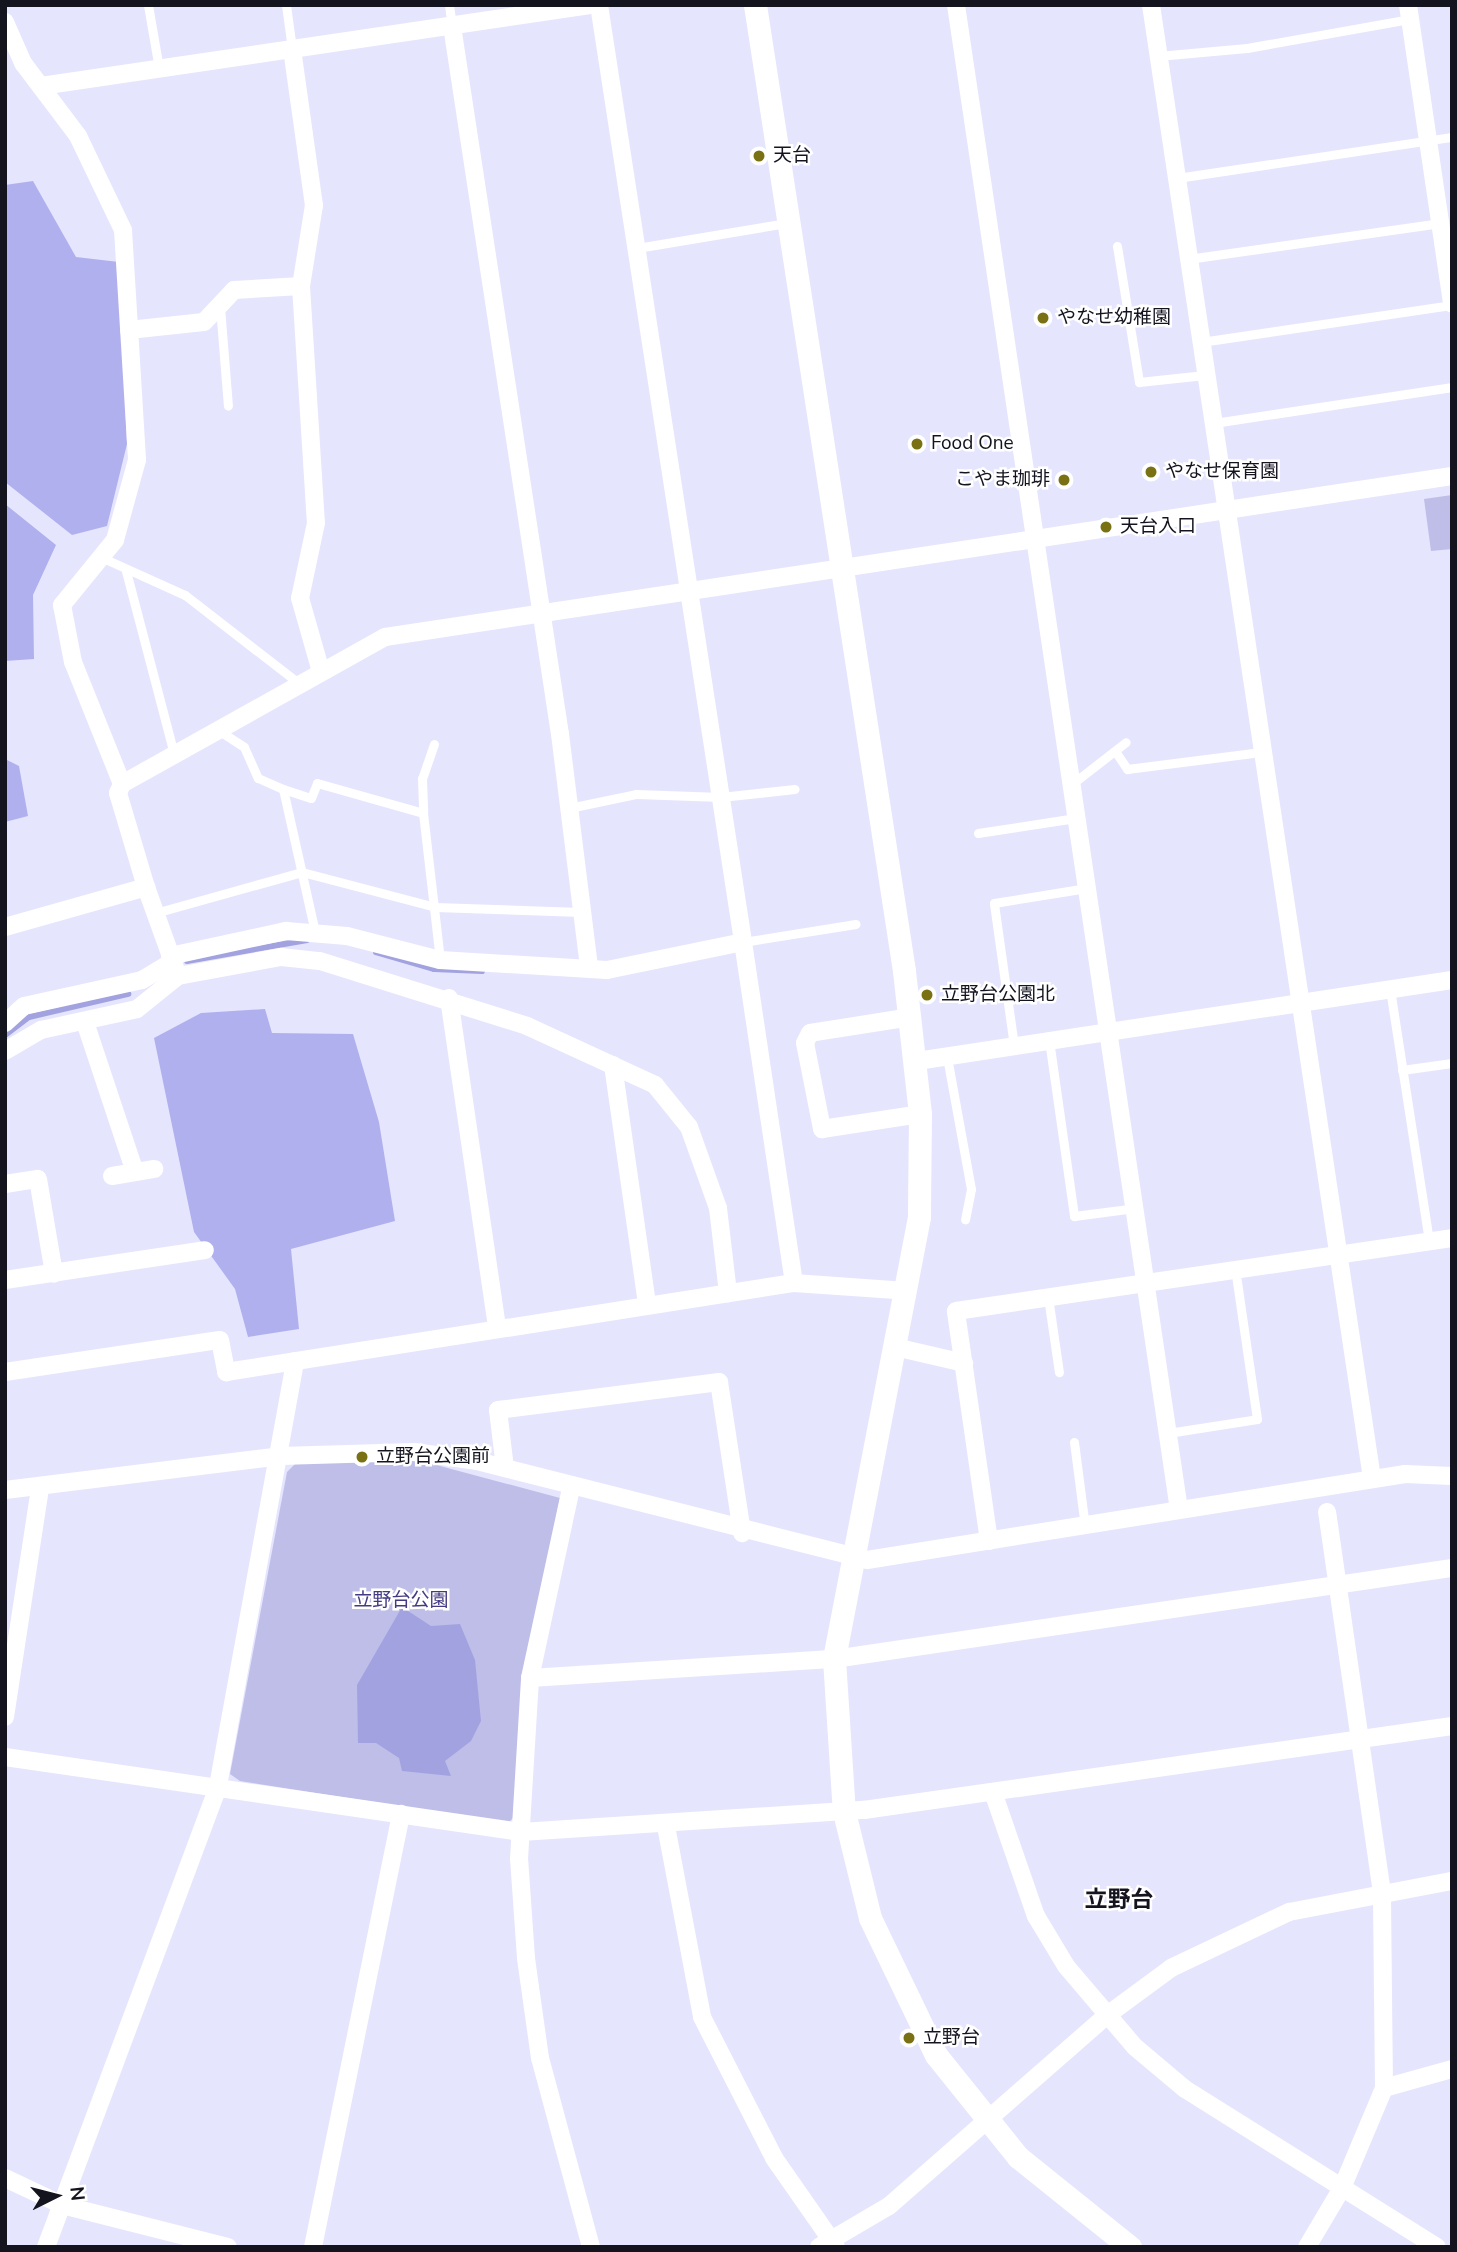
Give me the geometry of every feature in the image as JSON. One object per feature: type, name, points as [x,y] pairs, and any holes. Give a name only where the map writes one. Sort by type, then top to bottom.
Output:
[{"type":"street","points":[[41,86],[590,5]]},
{"type":"street","points":[[599,5],[794,1283]]},
{"type":"street","points":[[755,5],[911,1017],[920,1114],[919,1217],[907,1291],[849,1556],[834,1659],[844,1812],[870,1918],[897,1985],[985,2122],[1069,2203],[1130,2247]]},
{"type":"street","points":[[956,5],[1031,537],[1109,1031],[1179,1508]]},
{"type":"street","points":[[1151,5],[1372,1479]]},
{"type":"street","points":[[1408,12],[1452,305]]},
{"type":"street","points":[[5,22],[41,86],[78,136],[119,219],[137,460],[115,540],[62,605],[73,662],[122,784]]},
{"type":"street","points":[[452,26],[541,612],[589,968]]},
{"type":"street","points":[[292,49],[314,205],[301,286],[316,523],[300,598],[320,668]]},
{"type":"street","points":[[129,330],[204,322],[234,290],[301,286]]},
{"type":"street","points":[[173,965],[118,793],[122,784],[296,681],[385,637],[840,565],[1452,476]]},
{"type":"street","points":[[5,927],[146,887]]},
{"type":"street","points":[[5,1023],[24,1006],[142,980],[173,965],[286,931],[315,932],[440,960],[607,970],[743,942]]},
{"type":"street","points":[[5,1051],[41,1030],[137,1009],[173,965],[281,957],[320,961],[449,998],[655,1085],[689,1127],[718,1208],[728,1293]]},
{"type":"street","points":[[917,1061],[1452,980]]},
{"type":"street","points":[[449,998],[497,1329]]},
{"type":"street","points":[[911,1017],[810,1033],[805,1044],[822,1129],[920,1114]]},
{"type":"street","points":[[85,1022],[135,1172]]},
{"type":"street","points":[[613,1065],[647,1306]]},
{"type":"street","points":[[112,1176],[154,1169]]},
{"type":"street","points":[[5,1184],[38,1179],[54,1274]]},
{"type":"street","points":[[989,1541],[956,1311],[1336,1251],[1452,1238]]},
{"type":"street","points":[[5,1280],[205,1250]]},
{"type":"street","points":[[5,1372],[220,1340],[226,1372],[794,1283],[907,1291]]},
{"type":"street","points":[[895,1347],[964,1363]]},
{"type":"street","points":[[46,2247],[218,1786],[280,1456],[295,1361]]},
{"type":"street","points":[[505,1468],[498,1410],[719,1382],[742,1533]]},
{"type":"street","points":[[5,1490],[280,1456],[414,1452],[505,1468],[742,1533],[849,1556],[883,1559],[1085,1527],[1179,1508],[1372,1479],[1452,1476]]},
{"type":"street","points":[[5,1717],[40,1487]]},
{"type":"street","points":[[571,1488],[530,1678],[521,1832],[526,1958],[540,2058],[591,2247]]},
{"type":"street","points":[[1307,2247],[1342,2188],[1384,2088],[1382,1893],[1327,1512]]},
{"type":"street","points":[[530,1678],[834,1659],[1452,1568]]},
{"type":"street","points":[[5,1757],[521,1832],[666,1826],[844,1812],[994,1795],[1452,1726]]},
{"type":"street","points":[[994,1795],[1036,1916],[1106,2016],[1185,2089],[1437,2247]]},
{"type":"street","points":[[313,2247],[401,1814]]},
{"type":"street","points":[[666,1826],[702,2017],[733,2089],[829,2245],[889,2206],[1106,2016],[1233,1934],[1289,1912],[1452,1881]]},
{"type":"street","points":[[1384,2088],[1452,2069]]},
{"type":"street","points":[[5,2178],[62,2205],[228,2247]]},
{"type":"lane","points":[[148,5],[159,69]]},
{"type":"lane","points":[[286,5],[292,49]]},
{"type":"lane","points":[[449,5],[452,26]]},
{"type":"lane","points":[[1158,56],[1247,48],[1408,12]]},
{"type":"lane","points":[[1176,178],[1452,137]]},
{"type":"lane","points":[[637,248],[788,222]]},
{"type":"lane","points":[[1188,259],[1440,223]]},
{"type":"lane","points":[[1117,246],[1139,382],[1205,375]]},
{"type":"lane","points":[[220,305],[228,406]]},
{"type":"lane","points":[[1200,342],[1452,305]]},
{"type":"lane","points":[[1212,423],[1452,387]]},
{"type":"lane","points":[[103,558],[126,571],[185,595],[296,681]]},
{"type":"lane","points":[[126,571],[174,754]]},
{"type":"lane","points":[[216,729],[244,747],[258,778],[283,789],[311,798],[317,783],[423,813]]},
{"type":"lane","points":[[1070,785],[1126,742]]},
{"type":"lane","points":[[434,744],[422,778],[423,813],[440,960]]},
{"type":"lane","points":[[1115,751],[1127,769],[1261,752]]},
{"type":"lane","points":[[283,789],[315,932]]},
{"type":"lane","points":[[569,808],[636,794],[721,797],[795,789]]},
{"type":"lane","points":[[978,833],[1076,818]]},
{"type":"lane","points":[[155,912],[302,872],[435,907],[581,912]]},
{"type":"lane","points":[[1014,1046],[994,903],[1087,888]]},
{"type":"lane","points":[[743,942],[856,924]]},
{"type":"lane","points":[[1390,989],[1429,1242]]},
{"type":"lane","points":[[1049,1040],[1074,1216],[1136,1209]]},
{"type":"lane","points":[[947,1057],[971,1189],[965,1219]]},
{"type":"lane","points":[[1402,1070],[1452,1063]]},
{"type":"lane","points":[[1168,1433],[1257,1419],[1235,1267]]},
{"type":"lane","points":[[1048,1297],[1059,1372]]},
{"type":"lane","points":[[1074,1442],[1085,1527]]},
{"type":"green space","points":[[1452,495],[1452,549],[1431,551],[1424,499]]},
{"type":"green space","name":"立野台公園","points":[[414,1459],[560,1498],[523,1680],[513,1818],[508,1823],[240,1781],[230,1774],[287,1472],[295,1464]]},
{"type":"shaded area","points":[[33,181],[76,257],[119,262],[127,444],[107,526],[72,535],[5,482],[5,185]]},
{"type":"shaded area","points":[[5,504],[56,545],[33,595],[34,659],[5,661]]},
{"type":"shaded area","points":[[5,759],[19,766],[28,816],[5,822]]},
{"type":"shaded area","points":[[265,1009],[272,1033],[353,1034],[379,1122],[395,1221],[291,1249],[299,1329],[248,1337],[235,1289],[194,1232],[154,1038],[201,1013]]},
{"type":"shaded area","points":[[402,1607],[431,1626],[460,1624],[475,1660],[481,1721],[471,1741],[445,1761],[451,1776],[402,1771],[399,1758],[376,1743],[358,1743],[357,1685]]},
{"type":"waterway","points":[[187,961],[307,940]]},
{"type":"waterway","points":[[376,952],[434,969],[482,971]]},
{"type":"waterway","points":[[5,1035],[29,1017],[128,994]]},
{"type":"place","name":"天台","points":[[759,156]]},
{"type":"place","name":"やなせ幼稚園","points":[[1043,318]]},
{"type":"place","name":"Food One","points":[[917,444]]},
{"type":"place","name":"やなせ保育園","points":[[1151,472]]},
{"type":"place","name":"こやま珈琲","points":[[1064,480]]},
{"type":"place","name":"天台入口","points":[[1106,527]]},
{"type":"place","name":"立野台公園北","points":[[927,995]]},
{"type":"place","name":"立野台公園前","points":[[362,1457]]},
{"type":"place","name":"立野台","points":[[909,2038]]},
{"type":"district","name":"立野台","points":[[1119,1900]]}]
